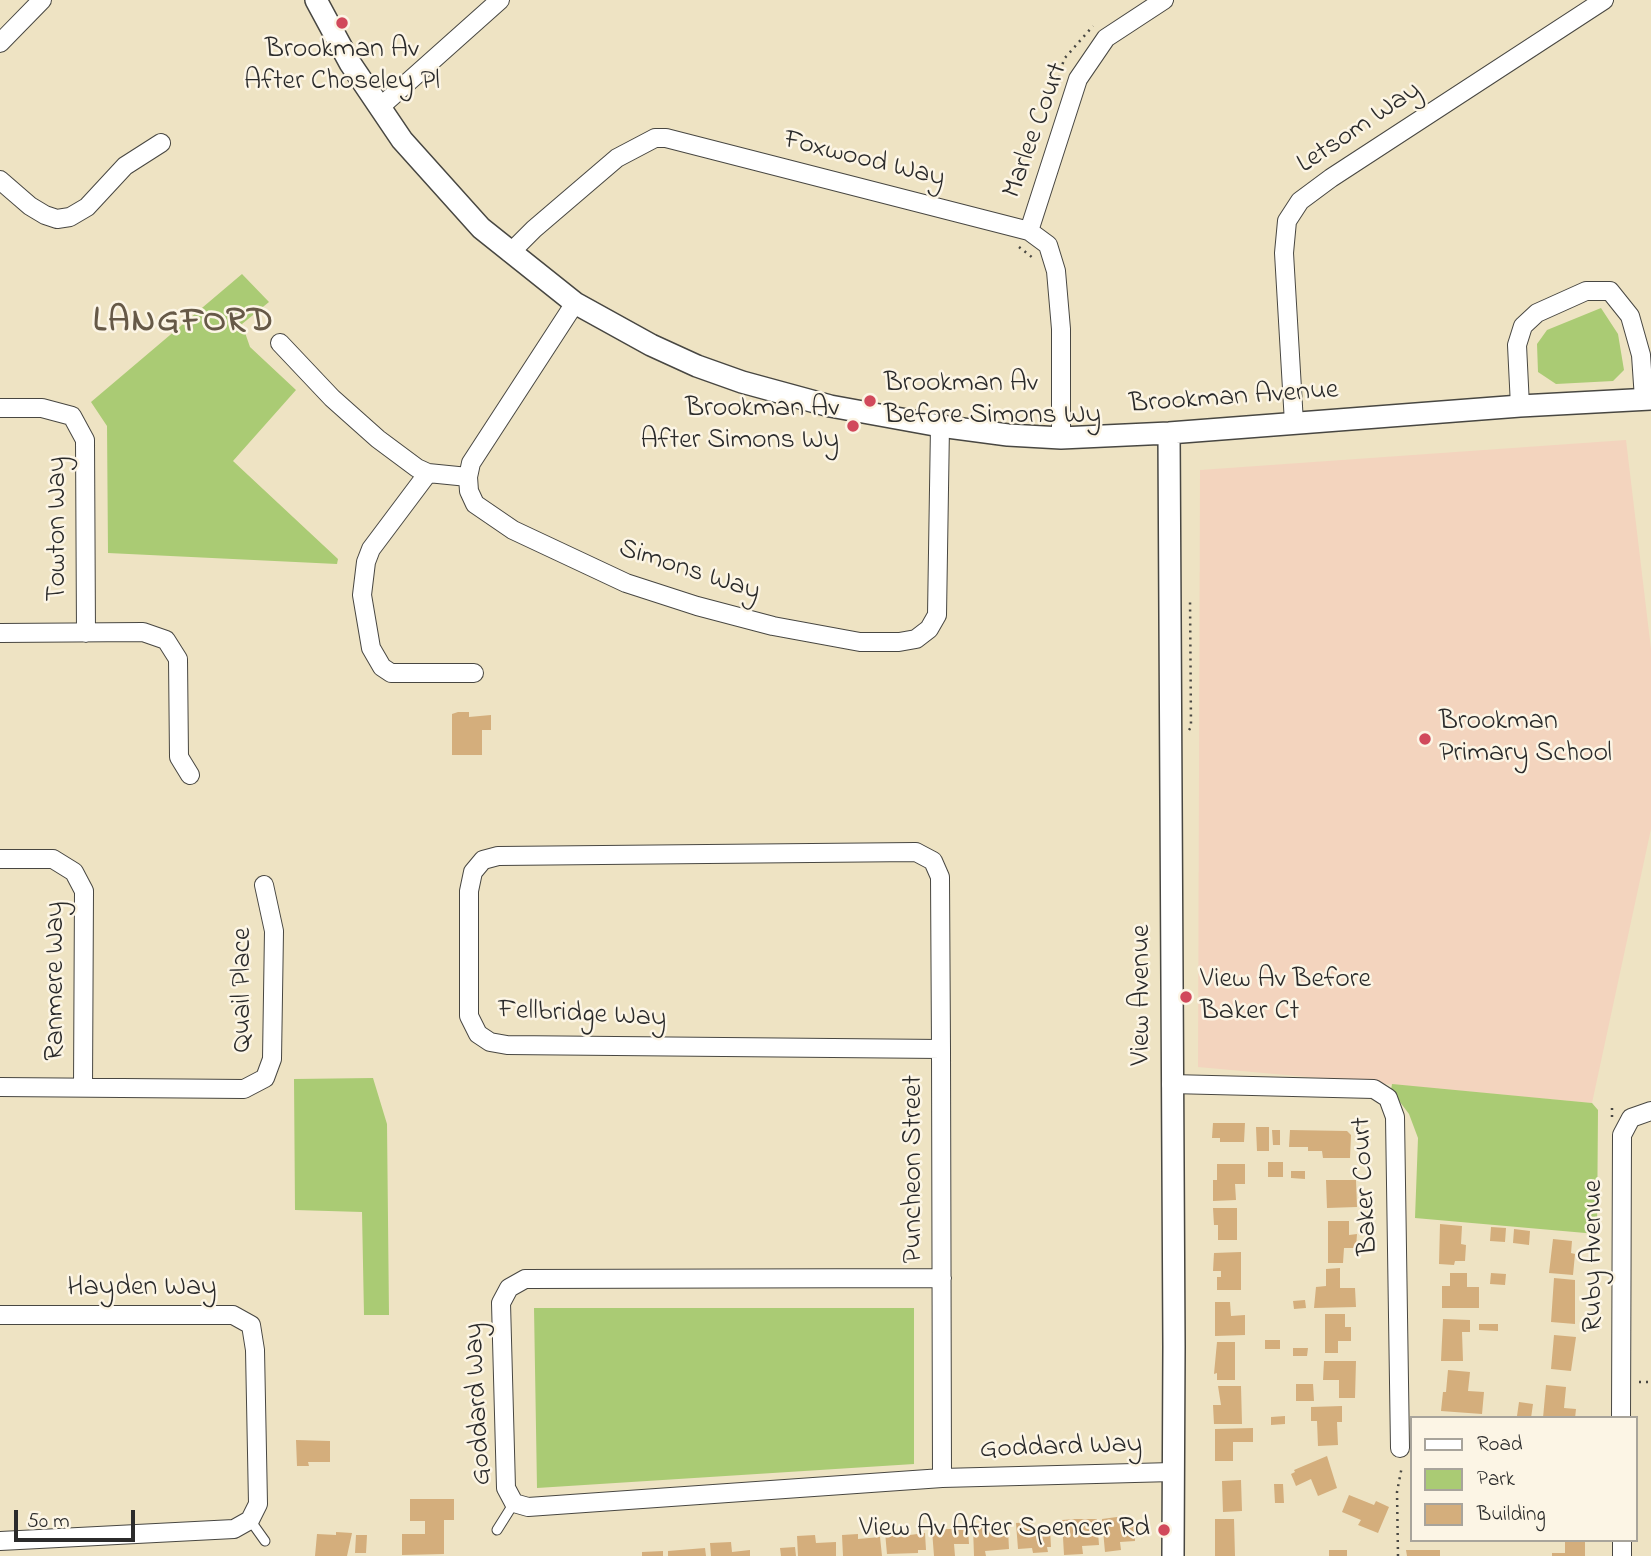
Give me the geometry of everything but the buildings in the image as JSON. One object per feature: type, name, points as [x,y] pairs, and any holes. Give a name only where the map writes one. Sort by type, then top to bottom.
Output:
[{"type":"street","name":"Brookman Avenue","points":[[316,0],[350,63],[402,140],[481,228],[575,303],[651,345],[741,382],[830,406],[940,426],[1007,435],[1061,438],[1169,433],[1648,399]]},
{"type":"street","points":[[379,108],[500,0]]},
{"type":"street","name":"Marlee Court","points":[[1029,231],[1078,79],[1106,37],[1164,0]]},
{"type":"street","name":"Letsom Way","points":[[1294,423],[1284,253],[1287,221],[1300,201],[1604,0]]},
{"type":"street","points":[[0,43],[36,2]]},
{"type":"street","name":"Foxwood Way","points":[[510,253],[617,158],[655,138],[680,141],[1029,231]]},
{"type":"street","points":[[0,180],[45,215],[57,219],[70,217],[87,207],[125,166],[161,143]]},
{"type":"street","points":[[1029,231],[1048,245],[1056,271],[1061,329],[1061,438]]},
{"type":"street","points":[[1520,406],[1517,345],[1523,326],[1537,313],[1586,291],[1610,291],[1630,316],[1641,355],[1648,399]]},
{"type":"street","points":[[280,343],[332,398],[378,439],[428,473],[468,477],[471,463],[575,303]]},
{"type":"street","name":"Towton Way","points":[[0,408],[42,408],[72,416],[85,440],[86,633],[0,633]]},
{"type":"street","name":"Simons Way","points":[[468,477],[468,491],[475,503],[487,513],[524,536],[626,583],[697,606],[773,626],[860,642],[899,642],[916,639],[929,629],[937,615],[940,426]]},
{"type":"street","name":"View Avenue","points":[[1169,433],[1173,1556]]},
{"type":"street","points":[[428,473],[371,548],[366,562],[362,595],[371,648],[382,667],[391,673],[474,673]]},
{"type":"street","points":[[86,633],[143,632],[166,640],[178,659],[179,757],[190,775]]},
{"type":"street","name":"Fellbridge Way","points":[[933,862],[916,852],[498,856],[483,860],[473,872],[469,891],[469,1016],[478,1034],[490,1042],[507,1045],[941,1049]]},
{"type":"street","name":"Ranmere Way","points":[[0,859],[54,859],[74,872],[84,891],[83,1087],[0,1087]]},
{"type":"street","name":"Puncheon Street","points":[[933,862],[940,877],[942,1478]]},
{"type":"street","name":"Quail Place","points":[[83,1087],[244,1089],[265,1078],[272,1059],[274,931],[264,885]]},
{"type":"street","name":"Baker Court","points":[[1171,1084],[1374,1089],[1388,1098],[1395,1117],[1400,1448]]},
{"type":"street","name":"Ruby Avenue","points":[[1621,1416],[1622,1135],[1631,1118],[1651,1111]]},
{"type":"street","name":"Goddard Way","points":[[942,1278],[526,1279],[509,1288],[501,1303],[506,1488],[514,1503],[528,1507],[942,1478],[1173,1472]]},
{"type":"street","name":"Hayden Way","points":[[0,1315],[233,1315],[251,1325],[256,1350],[258,1504],[250,1520]]},
{"type":"street","points":[[0,1541],[234,1529],[250,1520]]},
{"type":"lane","points":[[497,1530],[514,1503]]},
{"type":"lane","points":[[250,1520],[265,1541]]},
{"type":"path","points":[[1398,1556],[1397,1492],[1402,1469],[1400,1448]]},
{"type":"shaded area","name":"Brookman Primary School","points":[[1626,440],[1651,649],[1651,829],[1592,1103],[1198,1067],[1200,470]]},
{"type":"green space","points":[[242,274],[269,302],[242,324],[250,347],[296,390],[233,461],[338,559],[337,564],[108,553],[107,426],[91,402]]},
{"type":"green space","points":[[1601,308],[1618,334],[1624,370],[1613,381],[1556,384],[1538,372],[1537,344],[1547,330]]},
{"type":"green space","points":[[373,1078],[387,1124],[389,1315],[364,1315],[362,1212],[295,1210],[294,1079]]},
{"type":"green space","points":[[1392,1084],[1592,1103],[1598,1110],[1597,1234],[1415,1218],[1418,1138],[1409,1114],[1391,1090]]},
{"type":"green space","points":[[534,1308],[914,1308],[914,1464],[537,1488]]},
{"type":"place","name":"Brookman Av After Choseley Pl","points":[[342,23]]},
{"type":"place","name":"Brookman Av Before Simons Wy","points":[[870,401]]},
{"type":"place","name":"Brookman Av After Simons Wy","points":[[853,426]]},
{"type":"place","name":"Brookman Primary School","points":[[1425,739]]},
{"type":"place","name":"View Av Before Baker Ct","points":[[1186,997]]},
{"type":"place","name":"View Av After Spencer Rd","points":[[1164,1530]]},
{"type":"district","name":"LANGFORD","points":[[184,324]]}]
